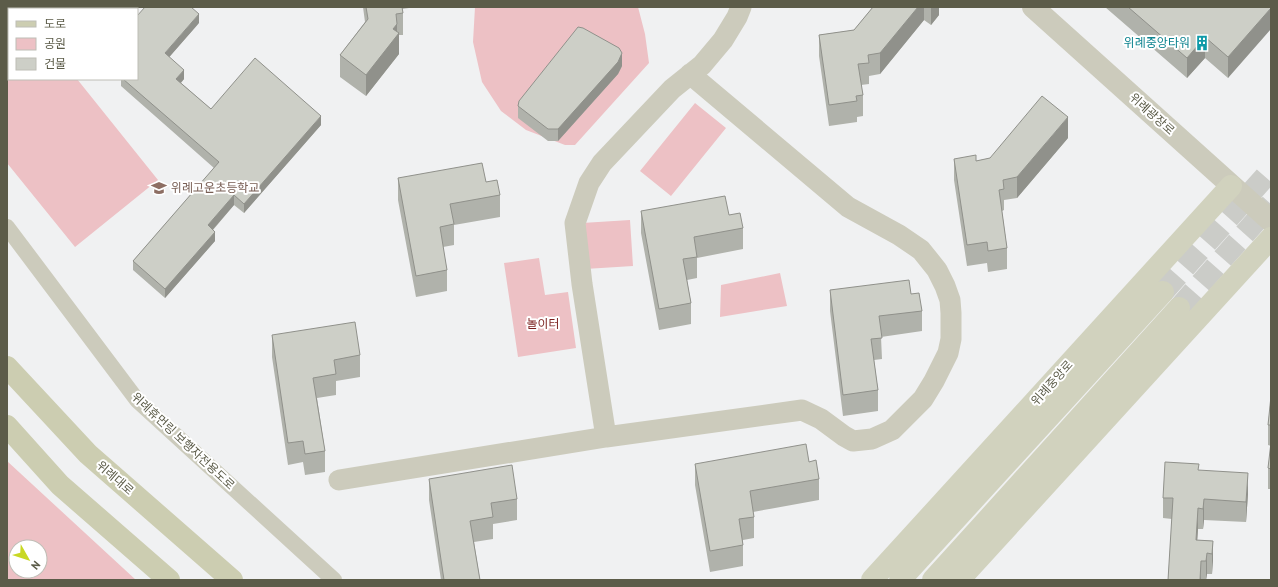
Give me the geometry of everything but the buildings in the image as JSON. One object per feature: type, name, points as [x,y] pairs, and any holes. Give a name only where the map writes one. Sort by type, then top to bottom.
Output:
[{"type":"main road","name":"위례중앙로","points":[[872,580],[1231,186]]},
{"type":"main road","points":[[959,580],[1271,238]]},
{"type":"main road","name":"위례중앙로","points":[[900,580],[1163,292]]},
{"type":"main road","points":[[933,580],[1179,308]]},
{"type":"main road","name":"위례대로","points":[[7,367],[88,454],[232,580]]},
{"type":"main road","points":[[7,426],[60,485],[169,580]]},
{"type":"street","points":[[606,437],[582,284],[575,222],[589,183],[602,163],[672,89],[702,65],[723,40],[737,17],[741,7]]},
{"type":"street","name":"위례광장로","points":[[1033,7],[1271,221]]},
{"type":"street","points":[[339,480],[606,437],[802,410],[821,419],[844,436],[853,440],[872,439],[892,430],[923,399],[943,366],[951,339],[950,300],[937,270],[921,250],[899,235],[848,207],[690,74]]},
{"type":"street","name":"위례휴먼링 보행자전용도로","points":[[7,227],[137,400],[334,580]]},
{"type":"green space","points":[[475,7],[638,7],[645,34],[649,63],[575,145],[565,145],[526,130],[501,111],[482,82],[473,42]]},
{"type":"green space","points":[[8,39],[8,80],[78,80],[158,180],[75,247],[7,163]]},
{"type":"green space","points":[[695,103],[726,128],[671,196],[640,171]]},
{"type":"green space","points":[[630,220],[633,266],[585,269],[582,223]]},
{"type":"green space","name":"놀이터","points":[[539,258],[545,295],[568,292],[576,348],[518,357],[504,263]]},
{"type":"green space","points":[[780,273],[787,306],[720,317],[721,285]]},
{"type":"green space","points":[[7,461],[136,580],[7,580]]},
{"type":"tunnel","points":[[1163,292],[1271,170]]},
{"type":"tunnel","points":[[1179,308],[1271,204]]},
{"type":"place","name":"위례중앙타워","points":[[1202,43]]},
{"type":"place","name":"위례고운초등학교","points":[[159,188]]}]
